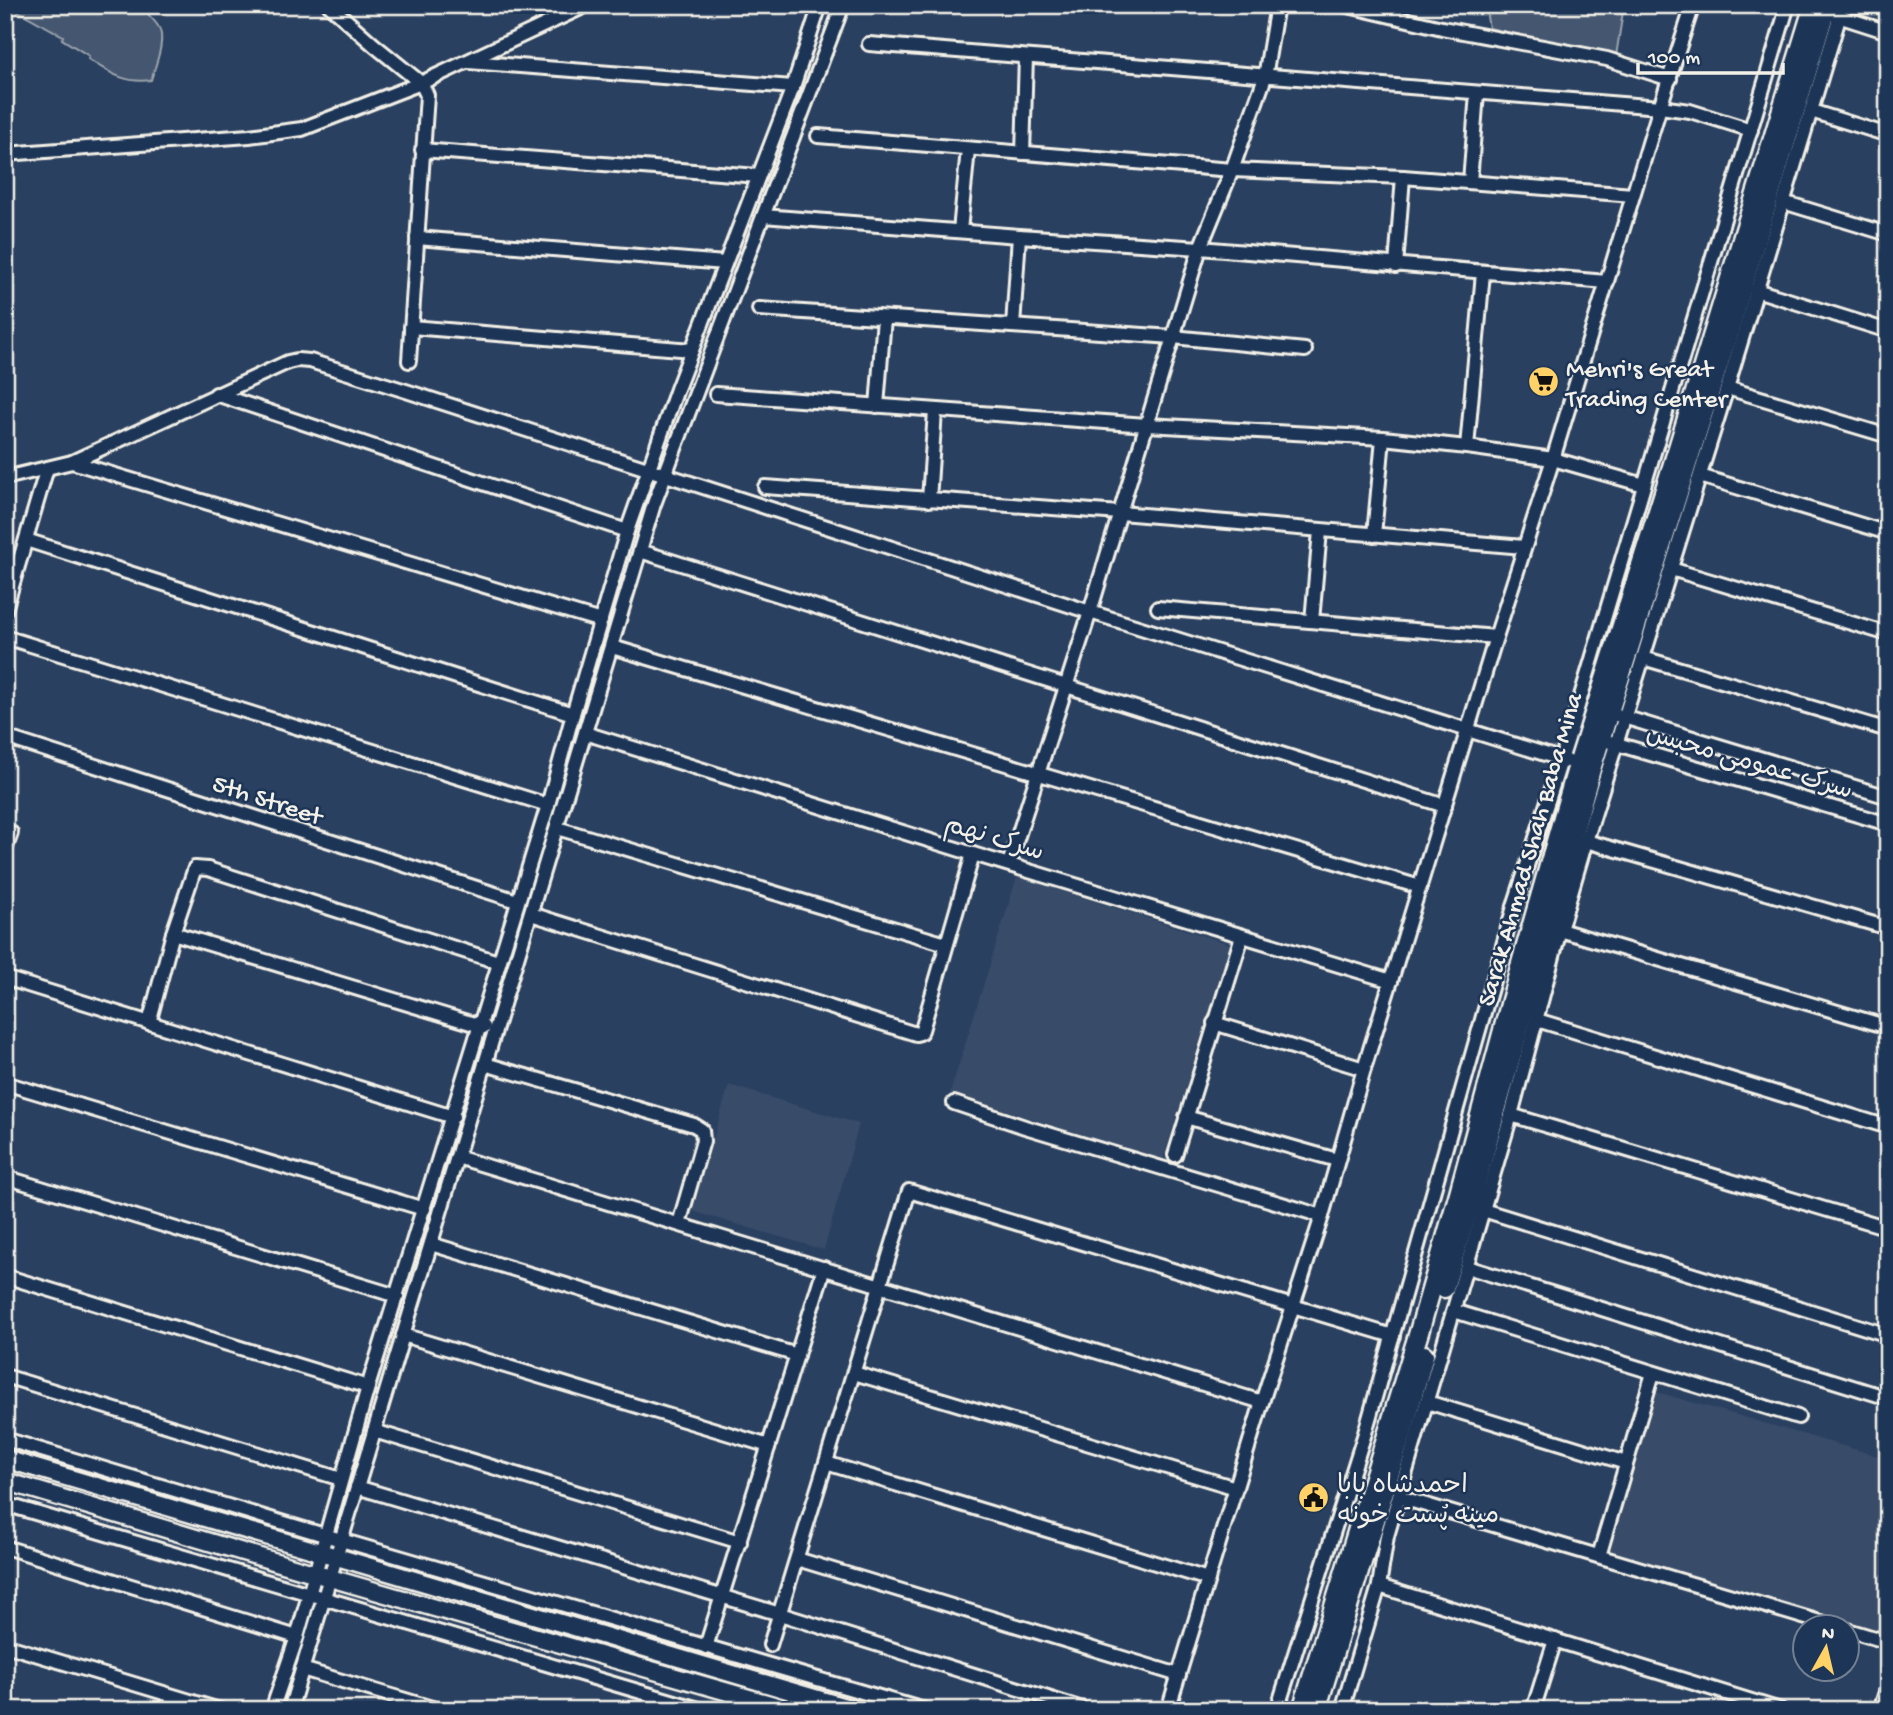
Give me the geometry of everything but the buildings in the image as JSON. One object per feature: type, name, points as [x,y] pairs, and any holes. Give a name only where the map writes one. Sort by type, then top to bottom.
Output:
[{"type":"highway","points":[[1316,1710],[1472,1197],[1585,767],[1608,741],[1823,9]]},
{"type":"highway","name":"Sarak Ahmad Shah Baba Mina","points":[[1302,1710],[1448,1231],[1522,960],[1585,767],[1678,448],[1823,9]]},
{"type":"main road","points":[[5,1459],[855,1710]]},
{"type":"main road","points":[[5,1481],[791,1710]]},
{"type":"street","points":[[329,5],[421,83],[427,95],[409,361]]},
{"type":"street","points":[[5,154],[249,136],[302,129],[421,83],[587,5]]},
{"type":"street","points":[[290,1710],[324,1597],[322,1575],[328,1554],[326,1535],[341,1479],[548,805],[572,714],[628,531],[692,350],[793,87],[820,5]]},
{"type":"street","points":[[328,1554],[341,1540],[664,475],[843,5]]},
{"type":"street","points":[[1009,864],[1090,612],[1200,248],[1232,170],[1265,77],[1277,5]]},
{"type":"street","points":[[1344,5],[1442,28],[1607,59],[1670,79]]},
{"type":"street","points":[[1168,1710],[1322,1216],[1496,637],[1693,5]]},
{"type":"street","points":[[1277,1710],[1365,1433],[1515,903],[1788,5]]},
{"type":"street","points":[[1616,715],[1643,658],[1811,111],[1823,9],[1888,32]]},
{"type":"street","points":[[869,44],[1660,107],[1690,111],[1751,130]]},
{"type":"street","points":[[1023,153],[1026,57]]},
{"type":"street","points":[[464,62],[793,87]]},
{"type":"street","points":[[1470,182],[1477,93]]},
{"type":"street","points":[[1811,111],[1888,135]]},
{"type":"street","points":[[818,136],[1232,170],[1403,177],[1633,195]]},
{"type":"street","points":[[960,231],[968,149]]},
{"type":"street","points":[[422,150],[758,176]]},
{"type":"street","points":[[1396,266],[1403,177]]},
{"type":"street","points":[[1783,202],[1888,234]]},
{"type":"street","points":[[763,216],[1200,248],[1607,282]]},
{"type":"street","points":[[1013,326],[1019,236]]},
{"type":"street","points":[[417,239],[725,263]]},
{"type":"street","points":[[1467,447],[1483,273]]},
{"type":"street","points":[[1756,290],[1888,331]]},
{"type":"street","points":[[759,309],[1173,337],[1305,350]]},
{"type":"street","points":[[877,406],[884,318]]},
{"type":"street","points":[[411,327],[692,350]]},
{"type":"street","points":[[5,478],[72,462],[288,362],[310,361],[1090,612],[1585,767]]},
{"type":"street","points":[[1727,388],[1888,436]]},
{"type":"street","points":[[216,394],[628,531]]},
{"type":"street","points":[[716,394],[1147,425],[1383,438],[1553,459],[1644,485]]},
{"type":"street","points":[[929,500],[935,411]]},
{"type":"street","points":[[1374,535],[1383,438]]},
{"type":"street","points":[[72,462],[601,621]]},
{"type":"street","points":[[5,610],[47,468]]},
{"type":"street","points":[[1699,476],[1888,533]]},
{"type":"street","points":[[765,487],[1524,547]]},
{"type":"street","points":[[1311,621],[1320,531]]},
{"type":"street","points":[[26,540],[572,714]]},
{"type":"street","points":[[640,551],[1445,806]]},
{"type":"street","points":[[1671,569],[1888,634]]},
{"type":"street","points":[[1158,608],[1496,637]]},
{"type":"street","points":[[5,637],[548,805]]},
{"type":"street","points":[[612,647],[1420,887]]},
{"type":"street","points":[[1643,658],[1888,730]]},
{"type":"street","name":"سرک عمومی محبس","points":[[1616,715],[1888,797]]},
{"type":"street","name":"سرک نهم","points":[[585,733],[1391,981]]},
{"type":"street","name":"5th Street","points":[[5,737],[517,901]]},
{"type":"street","points":[[1342,1710],[1379,1586],[1387,1536],[1511,1115],[1586,841],[1608,741]]},
{"type":"street","name":"سرک عمومی محبس","points":[[1608,741],[1888,824]]},
{"type":"street","points":[[556,828],[946,944]]},
{"type":"street","points":[[5,850],[11,833]]},
{"type":"street","points":[[1586,841],[1888,928]]},
{"type":"street","points":[[531,914],[916,1034],[922,1030],[973,854]]},
{"type":"street","points":[[149,1023],[194,868],[208,869],[498,962]]},
{"type":"street","points":[[1560,930],[1888,1027]]},
{"type":"street","points":[[173,933],[495,1031]]},
{"type":"street","points":[[1175,1155],[1242,936]]},
{"type":"street","points":[[5,978],[453,1117]]},
{"type":"street","points":[[1537,1020],[1888,1127]]},
{"type":"street","points":[[1214,1023],[1364,1069]]},
{"type":"street","points":[[485,1064],[694,1125],[702,1130],[703,1141],[679,1224]]},
{"type":"street","points":[[5,1083],[424,1209]]},
{"type":"street","points":[[954,1103],[1025,1127],[1322,1216]]},
{"type":"street","points":[[1511,1115],[1888,1228]]},
{"type":"street","points":[[1186,1117],[1337,1160]]},
{"type":"street","points":[[457,1157],[1262,1402]]},
{"type":"street","points":[[5,1177],[397,1296]]},
{"type":"street","points":[[770,1645],[909,1191],[1393,1336]]},
{"type":"street","points":[[1483,1210],[1888,1335]]},
{"type":"street","points":[[430,1244],[797,1355]]},
{"type":"street","points":[[1467,1267],[1888,1398]]},
{"type":"street","points":[[706,1647],[824,1268]]},
{"type":"street","points":[[5,1276],[368,1387]]},
{"type":"street","points":[[1454,1311],[1798,1417]]},
{"type":"street","points":[[403,1335],[769,1446]]},
{"type":"street","points":[[855,1373],[1236,1488]]},
{"type":"street","points":[[1599,1556],[1653,1373]]},
{"type":"street","points":[[5,1376],[341,1479]]},
{"type":"street","points":[[1427,1402],[1626,1463]]},
{"type":"street","points":[[374,1431],[740,1542]]},
{"type":"street","points":[[5,1439],[925,1710]]},
{"type":"street","points":[[826,1463],[1209,1579]]},
{"type":"street","points":[[357,1487],[780,1614],[1086,1710]]},
{"type":"street","points":[[1399,1497],[1793,1614]]},
{"type":"street","points":[[5,1504],[702,1710]]},
{"type":"street","points":[[5,1547],[296,1636]]},
{"type":"street","points":[[797,1559],[1179,1675]]},
{"type":"street","points":[[272,1710],[309,1592],[322,1575]]},
{"type":"street","points":[[1379,1586],[1782,1710]]},
{"type":"street","points":[[1862,1634],[1888,1642]]},
{"type":"street","points":[[1533,1710],[1555,1640]]},
{"type":"street","points":[[5,1645],[220,1710]]},
{"type":"street","points":[[302,1669],[439,1710]]},
{"type":"street","points":[[1880,1710],[1888,1686]]},
{"type":"shaded area","points":[[7,5],[139,5],[154,20],[160,31],[159,53],[151,80],[125,79],[110,72],[88,59],[89,56],[62,39],[63,36]]},
{"type":"shaded area","points":[[1485,5],[1624,5],[1616,56],[1489,28]]},
{"type":"shaded area","points":[[1017,877],[1230,944],[1163,1160],[950,1093]]},
{"type":"shaded area","points":[[729,1085],[859,1124],[824,1250],[692,1211]]},
{"type":"shaded area","points":[[1657,1392],[1888,1459],[1888,1636],[1862,1628],[1862,1614],[1813,1614],[1609,1554]]},
{"type":"place","name":"Mehri's Great Trading Center","points":[[1543,382]]},
{"type":"place","name":"احمدشاه بابا مینه پُست خونه","points":[[1314,1498]]}]
